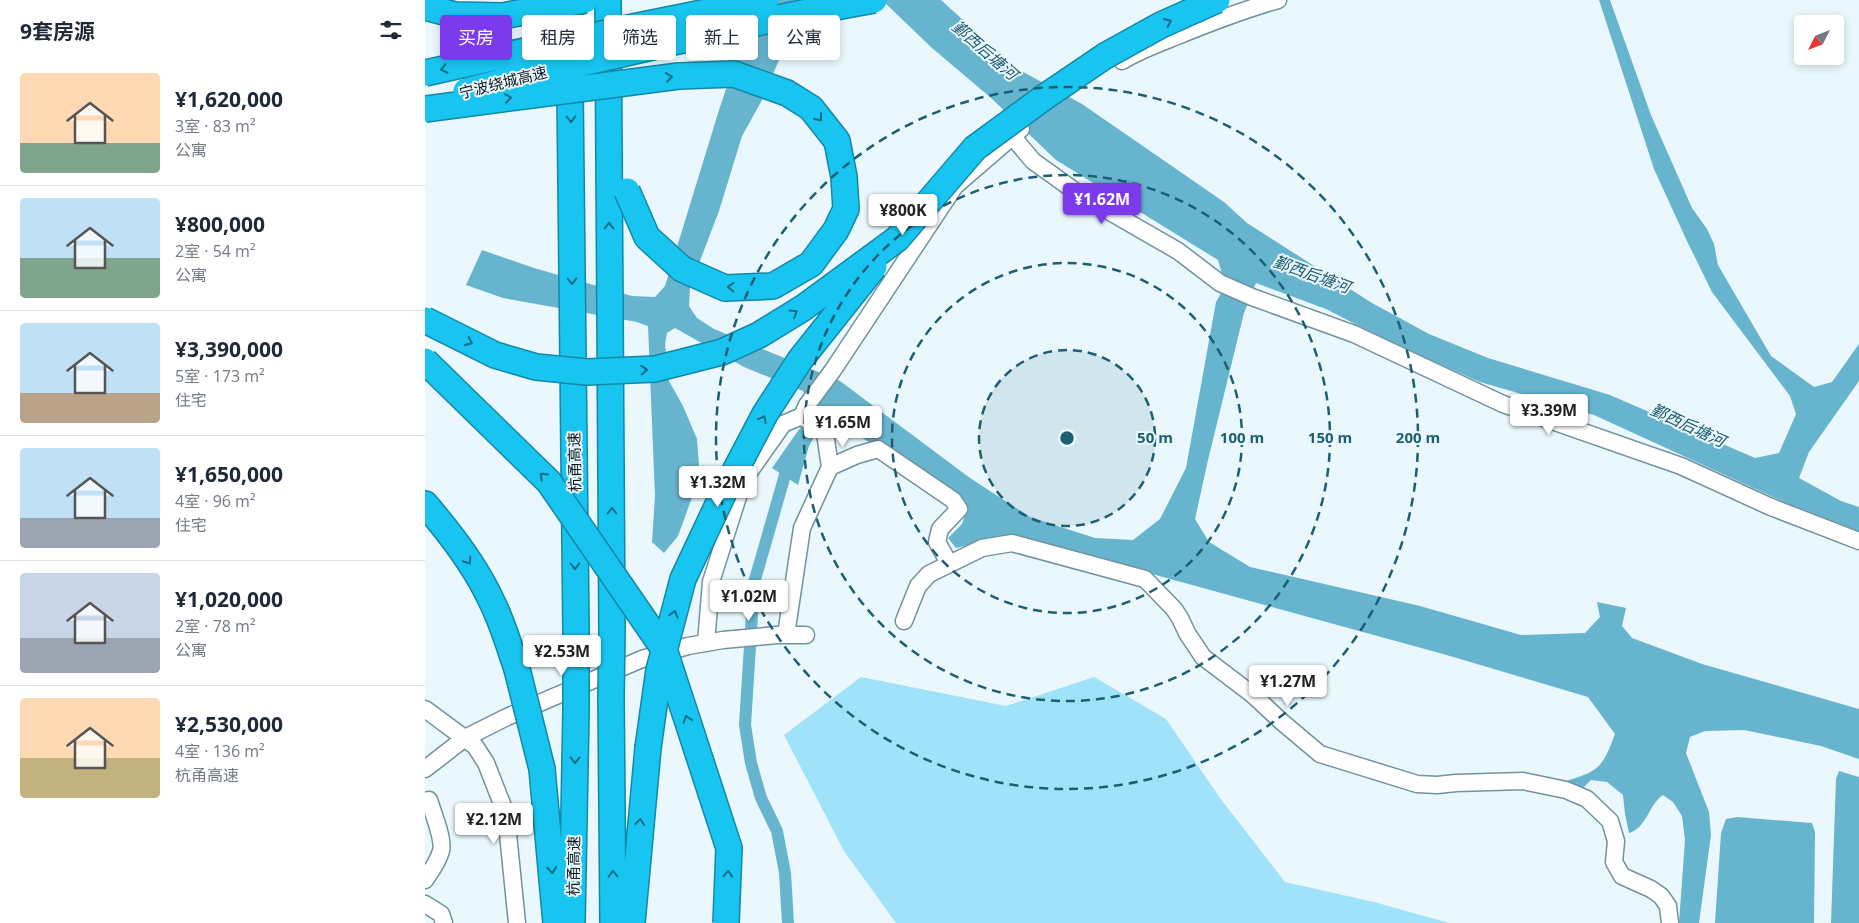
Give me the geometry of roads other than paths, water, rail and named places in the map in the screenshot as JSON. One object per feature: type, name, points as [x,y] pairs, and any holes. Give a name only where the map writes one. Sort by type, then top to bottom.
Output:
[{"type":"highway","name":"杭甬高速","points":[[569,0],[576,631],[572,923]]},
{"type":"highway","points":[[425,8],[455,15],[503,16],[585,0]]},
{"type":"highway","points":[[425,109],[679,76],[734,74],[787,93],[811,108],[837,141],[844,177],[846,209],[836,230],[811,264],[773,286],[725,288],[682,269],[647,236],[627,191],[609,0]]},
{"type":"highway","points":[[609,0],[613,923]]},
{"type":"highway","name":"宁波绕城高速","points":[[425,73],[766,0]]},
{"type":"highway","name":"宁波绕城高速","points":[[425,102],[508,80],[792,16],[874,0]]},
{"type":"highway","points":[[632,923],[648,748],[659,670],[683,579],[723,494],[765,414],[800,360],[897,238],[975,148],[1105,56],[1161,25],[1217,0]]},
{"type":"highway","points":[[425,320],[495,355],[536,366],[587,372],[655,369],[722,352],[759,336],[803,308],[897,238]]},
{"type":"highway","points":[[425,361],[549,482],[664,649],[729,848],[725,923]]},
{"type":"highway","points":[[433,513],[469,561],[492,600],[517,669],[542,769],[556,923]]},
{"type":"street","points":[[706,643],[711,582],[743,481],[783,424],[804,411],[955,186],[1012,136],[1065,94],[1134,54],[1246,9],[1278,0]]},
{"type":"street","points":[[1012,136],[1033,161],[1079,194],[1178,250],[1219,283],[1252,298],[1354,334],[1503,404],[1681,466],[1771,507],[1859,540]]},
{"type":"street","points":[[782,635],[802,528],[830,467],[825,433],[804,411]]},
{"type":"street","points":[[830,467],[857,454],[878,449],[953,500],[959,509],[940,529],[937,542],[949,563]]},
{"type":"street","points":[[904,621],[918,586],[929,574],[982,548],[1012,543],[1145,579],[1181,618],[1187,633],[1203,657],[1253,695],[1319,754],[1417,784],[1437,786],[1456,783],[1523,781],[1566,790],[1587,799],[1610,821],[1616,841],[1614,862],[1622,876],[1651,889],[1661,896],[1668,906],[1670,923]]},
{"type":"street","points":[[425,769],[507,717],[642,659],[723,640],[806,635]]},
{"type":"street","points":[[425,709],[470,742],[486,763],[506,814],[517,923]]},
{"type":"street","points":[[425,880],[441,850],[439,834],[429,800]]},
{"type":"street","points":[[425,904],[441,914],[444,923]]},
{"type":"water","name":"鄞西后塘河","points":[[756,0],[795,0],[792,15],[768,15],[768,60],[779,60],[761,102],[742,136],[719,211],[690,287],[689,306],[697,318],[714,329],[840,381],[970,478],[1030,517],[1095,538],[1133,540],[1160,519],[1186,468],[1216,302],[1223,286],[1218,260],[1056,160],[990,97],[932,48],[882,0],[941,0],[1016,68],[1082,104],[1224,202],[1247,223],[1372,303],[1429,334],[1488,358],[1610,395],[1755,458],[1779,453],[1796,414],[1790,396],[1712,292],[1654,169],[1599,0],[1610,0],[1651,115],[1692,208],[1707,229],[1714,244],[1718,265],[1771,356],[1814,387],[1832,382],[1859,344],[1859,381],[1809,452],[1799,478],[1841,501],[1859,507],[1859,531],[1786,503],[1594,415],[1480,382],[1396,345],[1326,309],[1256,283],[1244,313],[1195,519],[1209,542],[1250,567],[1420,606],[1521,635],[1585,633],[1600,617],[1597,602],[1626,608],[1622,626],[1632,638],[1702,664],[1859,709],[1859,759],[1821,746],[1744,730],[1705,731],[1690,737],[1686,753],[1709,812],[1711,835],[1699,923],[1679,923],[1685,840],[1682,816],[1673,802],[1663,795],[1654,804],[1640,827],[1629,833],[1623,795],[1607,782],[1591,780],[1579,792],[1563,782],[1584,775],[1598,767],[1606,755],[1615,734],[1588,697],[1443,654],[1112,563],[978,543],[956,548],[948,538],[962,524],[966,511],[874,445],[841,425],[830,422],[822,422],[809,446],[798,485],[772,468],[812,411],[803,391],[744,367],[675,328],[667,333],[665,344],[669,381],[683,406],[697,439],[699,465],[694,492],[678,536],[664,553],[652,542],[655,496],[648,326],[637,322],[503,298],[466,285],[482,250],[534,268],[632,296],[655,297],[665,286],[736,60],[758,60],[758,15],[751,15]]},
{"type":"water","points":[[1839,771],[1859,777],[1859,923],[1831,923],[1836,779]]},
{"type":"water","points":[[1737,817],[1812,823],[1815,832],[1814,923],[1715,923],[1721,833],[1726,819]]},
{"type":"waterway","points":[[788,923],[785,873],[777,831],[761,798],[751,763],[745,725],[754,583],[789,461]]}]
